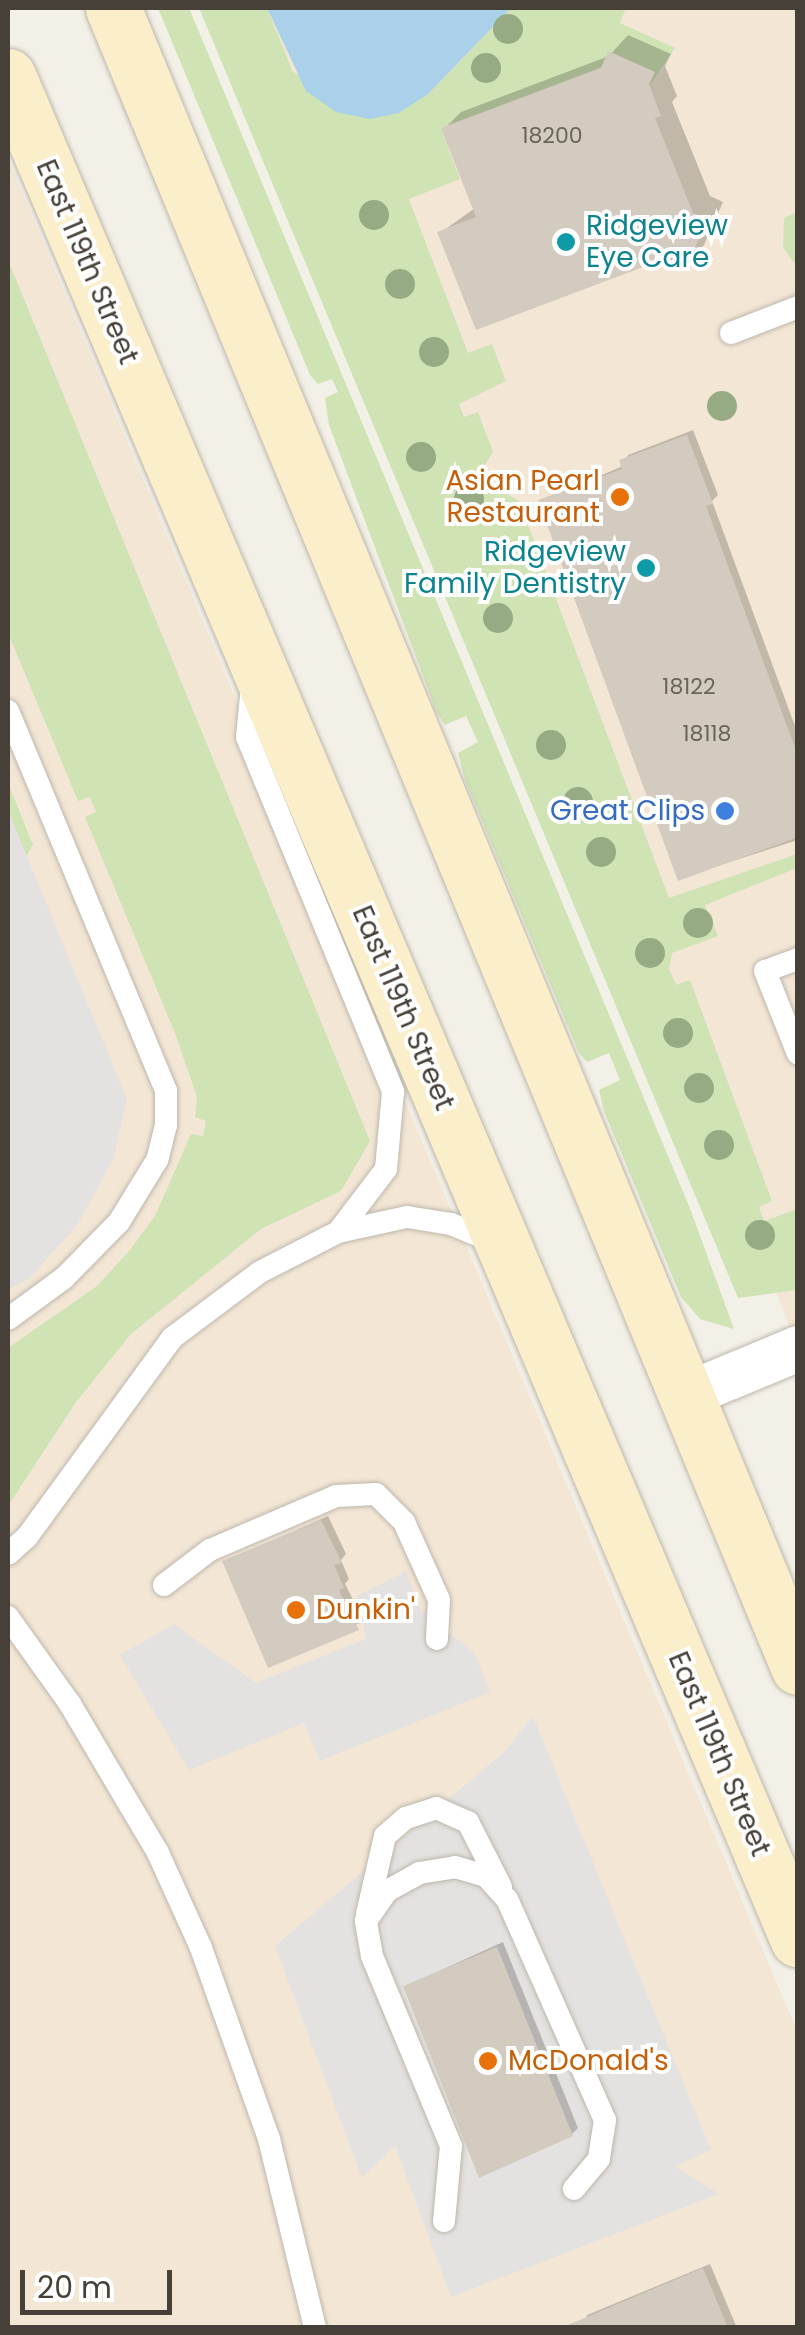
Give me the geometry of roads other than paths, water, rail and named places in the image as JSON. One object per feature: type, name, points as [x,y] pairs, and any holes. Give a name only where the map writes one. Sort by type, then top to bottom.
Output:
[{"type":"main road","points":[[113,8],[798,1668]]},
{"type":"main road","name":"East 119th Street","points":[[8,76],[798,1940]]},
{"type":"street","points":[[685,1395],[798,1348]]},
{"type":"lane","points":[[730,333],[798,307]]},
{"type":"lane","points":[[254,658],[247,737],[393,1092],[386,1169],[338,1232]]},
{"type":"lane","points":[[8,711],[166,1091],[166,1125],[157,1160],[119,1222],[64,1278],[8,1319]]},
{"type":"lane","points":[[798,958],[765,971],[788,999],[798,1054]]},
{"type":"lane","points":[[8,1554],[27,1537],[172,1338],[260,1272],[338,1232],[408,1217],[452,1224],[503,1246]]},
{"type":"lane","points":[[164,1585],[210,1550],[318,1504],[357,1491],[376,1494],[404,1522],[439,1600],[438,1640]]},
{"type":"lane","points":[[8,1617],[128,1804],[202,1948],[268,2139],[315,2328]]},
{"type":"lane","points":[[444,2221],[451,2146],[372,1956],[366,1921],[384,1836],[406,1818],[436,1808],[468,1822],[507,1899],[605,2120],[599,2159],[574,2189]]},
{"type":"lane","points":[[366,1921],[386,1891],[419,1873],[455,1867],[486,1876],[507,1899]]},
{"type":"water","points":[[267,8],[511,8],[428,94],[399,113],[370,119],[336,112],[306,91]]},
{"type":"place","name":"Ridgeview Eye Care","points":[[566,242]]},
{"type":"place","name":"Asian Pearl Restaurant","points":[[620,497]]},
{"type":"place","name":"Ridgeview Family Dentistry","points":[[646,568]]},
{"type":"place","name":"Great Clips","points":[[725,811]]},
{"type":"place","name":"Dunkin'","points":[[296,1610]]},
{"type":"place","name":"McDonald's","points":[[488,2061]]}]
